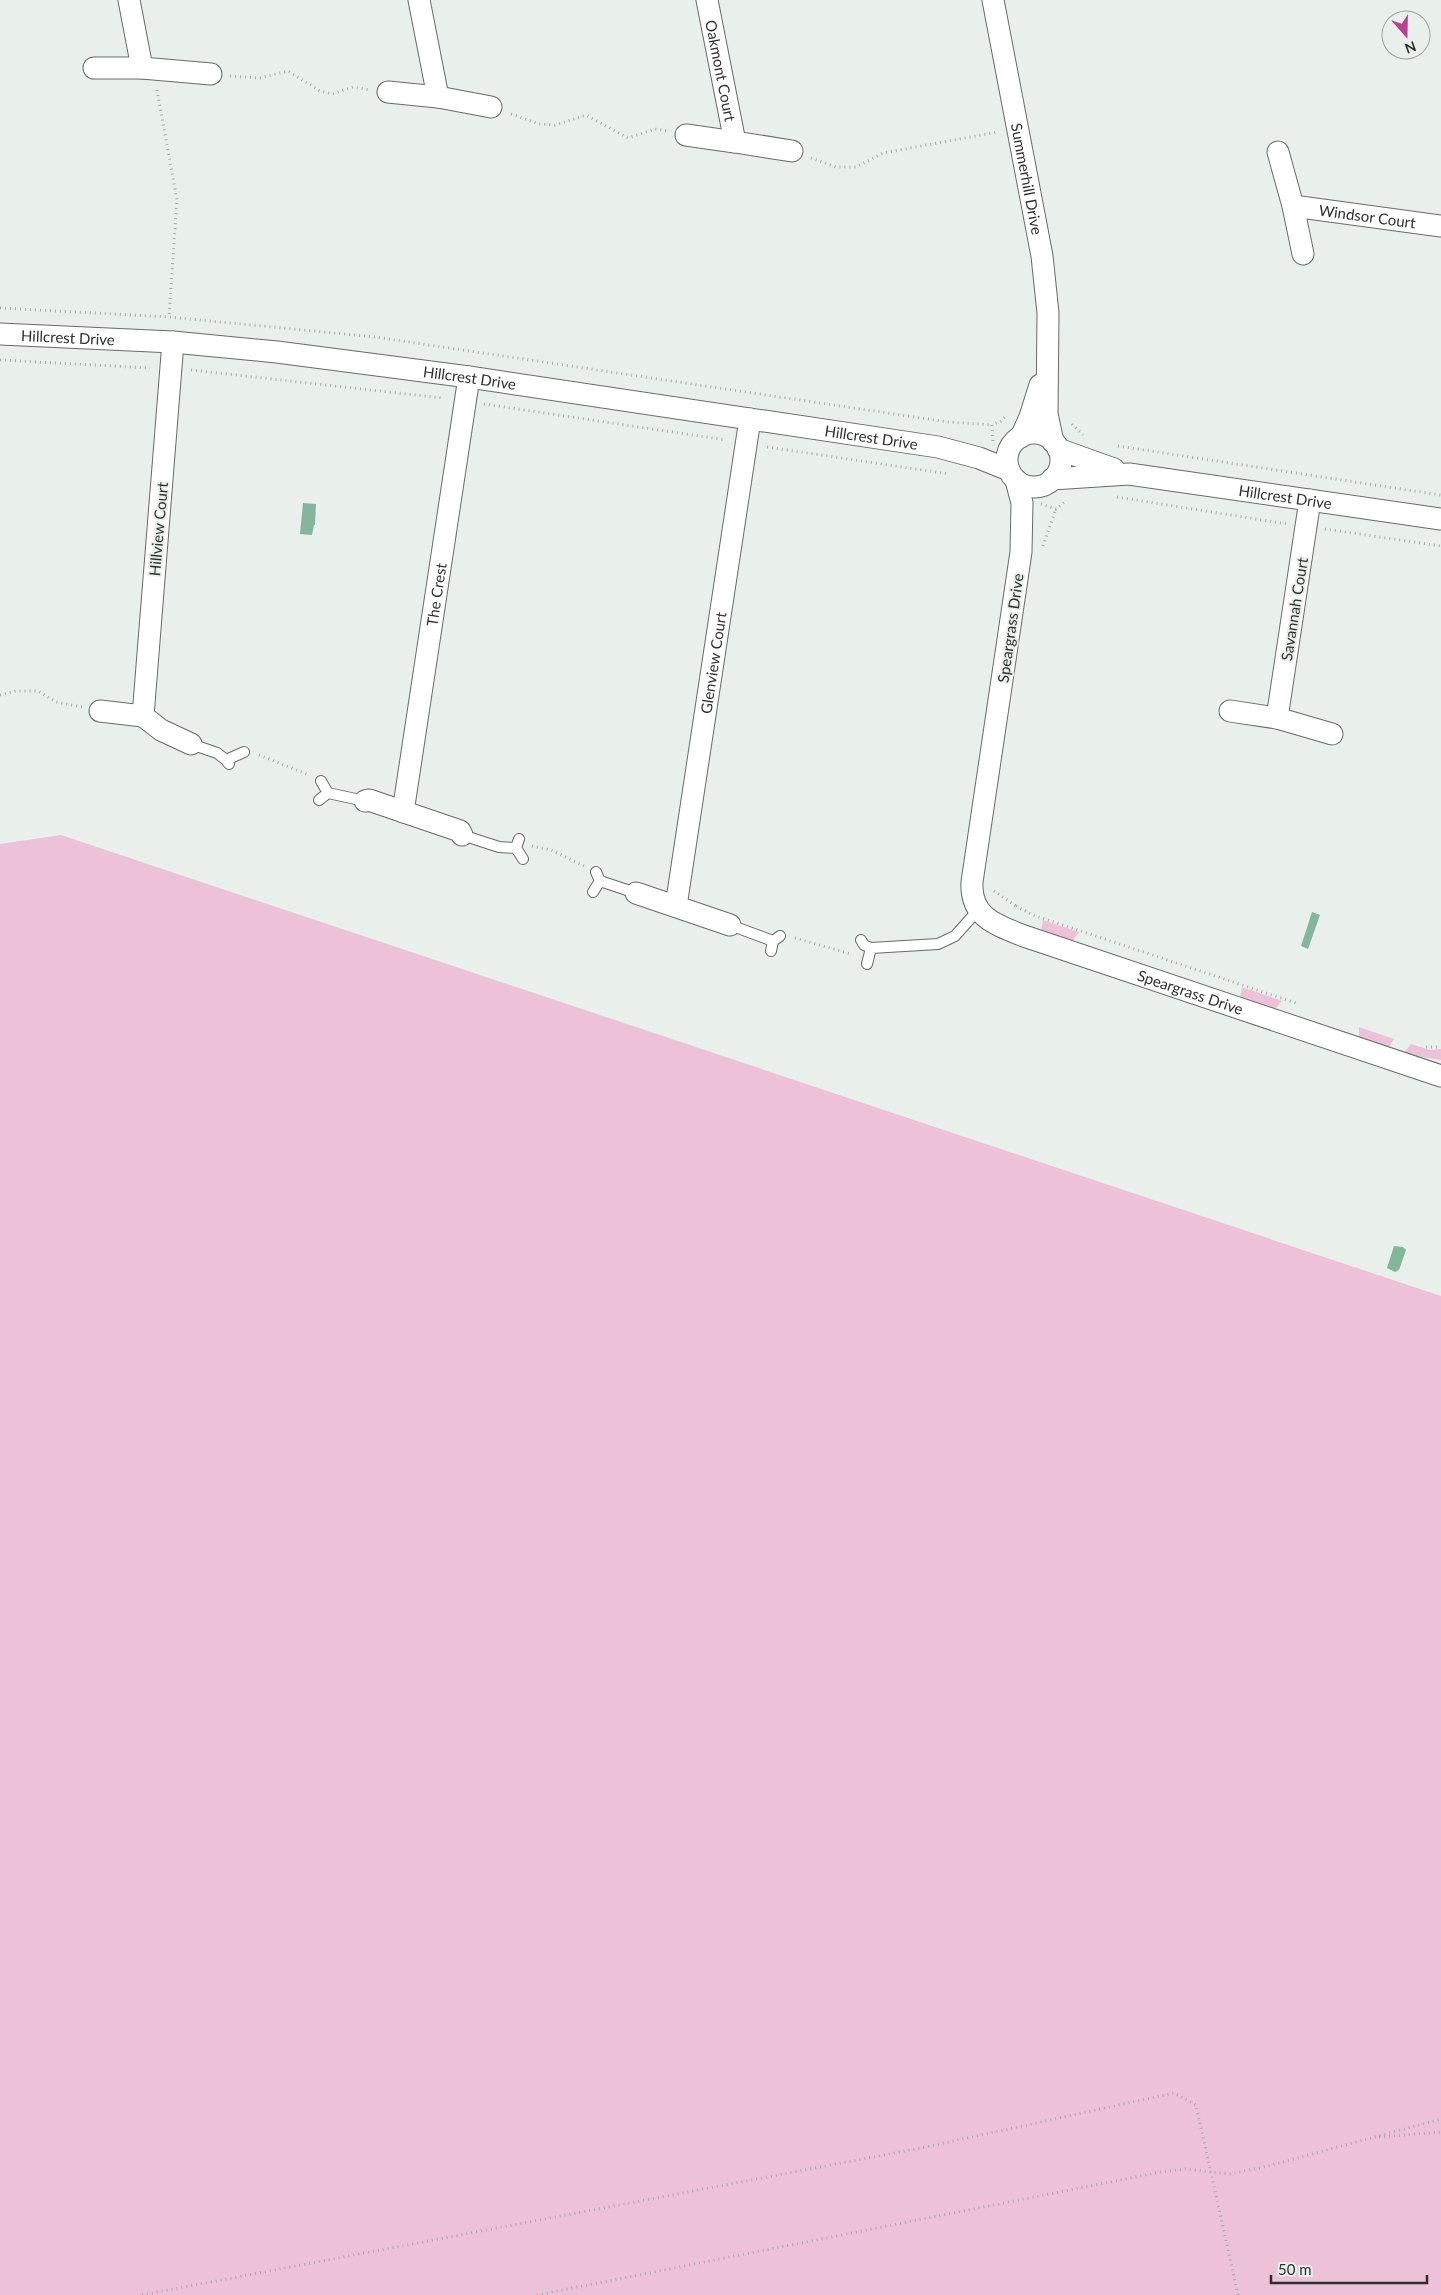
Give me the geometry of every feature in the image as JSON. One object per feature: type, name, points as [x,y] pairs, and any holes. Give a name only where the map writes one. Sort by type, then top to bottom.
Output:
[{"type":"street","points":[[129,0],[148,69]]},
{"type":"street","points":[[419,0],[438,97]]},
{"type":"street","name":"Oakmont Court","points":[[707,0],[735,142]]},
{"type":"street","name":"Summerhill Drive","points":[[993,0],[1042,256],[1048,313],[1047,360],[1039,418],[1018,439]]},
{"type":"street","points":[[94,68],[148,69],[211,74]]},
{"type":"street","points":[[388,92],[438,97],[492,107]]},
{"type":"street","name":"Oakmont Court","points":[[686,135],[792,151]]},
{"type":"street","name":"Windsor Court","points":[[1278,152],[1293,206],[1302,254]]},
{"type":"street","name":"Windsor Court","points":[[1293,206],[1441,226]]},
{"type":"street","name":"Hillcrest Drive","points":[[0,334],[173,342],[277,352],[469,377],[938,447],[979,458],[1012,475]]},
{"type":"street","name":"Hillview Court","points":[[143,716],[161,369],[173,342]]},
{"type":"street","name":"The Crest","points":[[403,812],[469,377]]},
{"type":"street","name":"Summerhill Drive","points":[[1039,418],[1056,445]]},
{"type":"street","name":"Glenview Court","points":[[676,906],[735,442],[750,419]]},
{"type":"street","points":[[1038,434],[1056,445],[1060,465],[1047,494],[1029,486],[1012,475],[1008,455],[1018,439],[1038,434]]},
{"type":"street","name":"Hillcrest Drive","points":[[938,447],[993,436],[1018,439]]},
{"type":"street","name":"Hillcrest Drive","points":[[1056,445],[1078,467],[1441,519]]},
{"type":"street","name":"Hillcrest Drive","points":[[1047,494],[1078,467]]},
{"type":"street","name":"Speargrass Drive","points":[[1012,475],[1022,503],[1021,552],[972,882],[971,893],[978,910],[988,920],[1002,927],[1441,1076]]},
{"type":"street","name":"Speargrass Drive","points":[[1021,552],[1047,494]]},
{"type":"street","name":"Savannah Court","points":[[1277,718],[1310,500]]},
{"type":"street","points":[[100,711],[143,716],[161,730],[191,744]]},
{"type":"street","points":[[1230,712],[1277,718],[1332,734]]},
{"type":"street","points":[[365,801],[369,800],[460,831],[462,835]]},
{"type":"street","points":[[636,893],[730,925]]},
{"type":"street","name":"Speargrass Drive","points":[[1408,1064],[1441,1065]]},
{"type":"lane","points":[[191,744],[217,753],[228,762],[244,752]]},
{"type":"lane","points":[[321,781],[328,793],[365,801]]},
{"type":"lane","points":[[319,800],[328,793]]},
{"type":"lane","points":[[462,835],[499,847],[517,843],[523,858]]},
{"type":"lane","points":[[593,892],[598,877],[636,893]]},
{"type":"lane","points":[[861,940],[869,956],[938,944],[955,936],[978,910]]},
{"type":"lane","points":[[730,925],[775,943]]},
{"type":"path","points":[[148,69],[178,200],[169,317]]},
{"type":"path","points":[[211,74],[260,78],[288,71],[320,91],[332,94],[353,87],[388,92]]},
{"type":"path","points":[[492,107],[539,124],[554,125],[586,114],[628,138],[655,129],[686,135]]},
{"type":"path","points":[[792,151],[836,167],[856,167],[883,154],[1000,132],[1003,151],[1022,148]]},
{"type":"path","points":[[0,308],[169,317],[375,337],[948,422],[993,436],[1001,421],[1011,413],[1055,420],[1067,417],[1074,428],[1087,437],[1078,467],[1080,493],[1047,494],[1050,521],[1042,555]]},
{"type":"path","points":[[0,360],[261,376],[443,398],[954,474]]},
{"type":"path","points":[[150,378],[161,369]]},
{"type":"path","points":[[443,398],[443,405]]},
{"type":"path","points":[[724,450],[735,442]]},
{"type":"path","points":[[1112,445],[1441,495]]},
{"type":"path","points":[[1112,496],[1441,546]]},
{"type":"path","points":[[0,695],[16,691],[38,691],[56,702],[100,711]]},
{"type":"path","points":[[244,752],[258,755],[321,781]]},
{"type":"path","points":[[517,843],[551,850],[598,877]]},
{"type":"path","points":[[994,890],[1016,906],[1033,914],[1303,1005]]},
{"type":"path","points":[[1002,927],[1016,906]]},
{"type":"path","points":[[775,943],[869,956]]},
{"type":"path","points":[[1419,1045],[1435,1048],[1441,1047]]},
{"type":"path","points":[[142,2295],[921,2148],[1174,2093],[1196,2105],[1238,2295]]},
{"type":"path","points":[[538,2295],[1160,2172],[1186,2169],[1230,2174],[1268,2166],[1441,2119]]},
{"type":"path","points":[[1369,2138],[1441,2132]]},
{"type":"shaded area","points":[[303,503],[316,504],[315,525],[312,535],[300,534]]},
{"type":"shaded area","points":[[61,835],[1441,1296],[1441,2295],[0,2295],[0,844]]},
{"type":"shaded area","points":[[1312,912],[1320,915],[1308,949],[1301,946]]},
{"type":"shaded area","points":[[1043,920],[1079,932],[1072,942],[1041,931]]},
{"type":"shaded area","points":[[1242,987],[1282,1001],[1274,1010],[1240,999]]},
{"type":"shaded area","points":[[1359,1027],[1394,1039],[1388,1049],[1359,1039]]},
{"type":"shaded area","points":[[1411,1044],[1430,1050],[1441,1049],[1441,1060],[1403,1054]]},
{"type":"shaded area","points":[[1394,1246],[1403,1247],[1406,1250],[1399,1270],[1395,1272],[1387,1268]]}]
